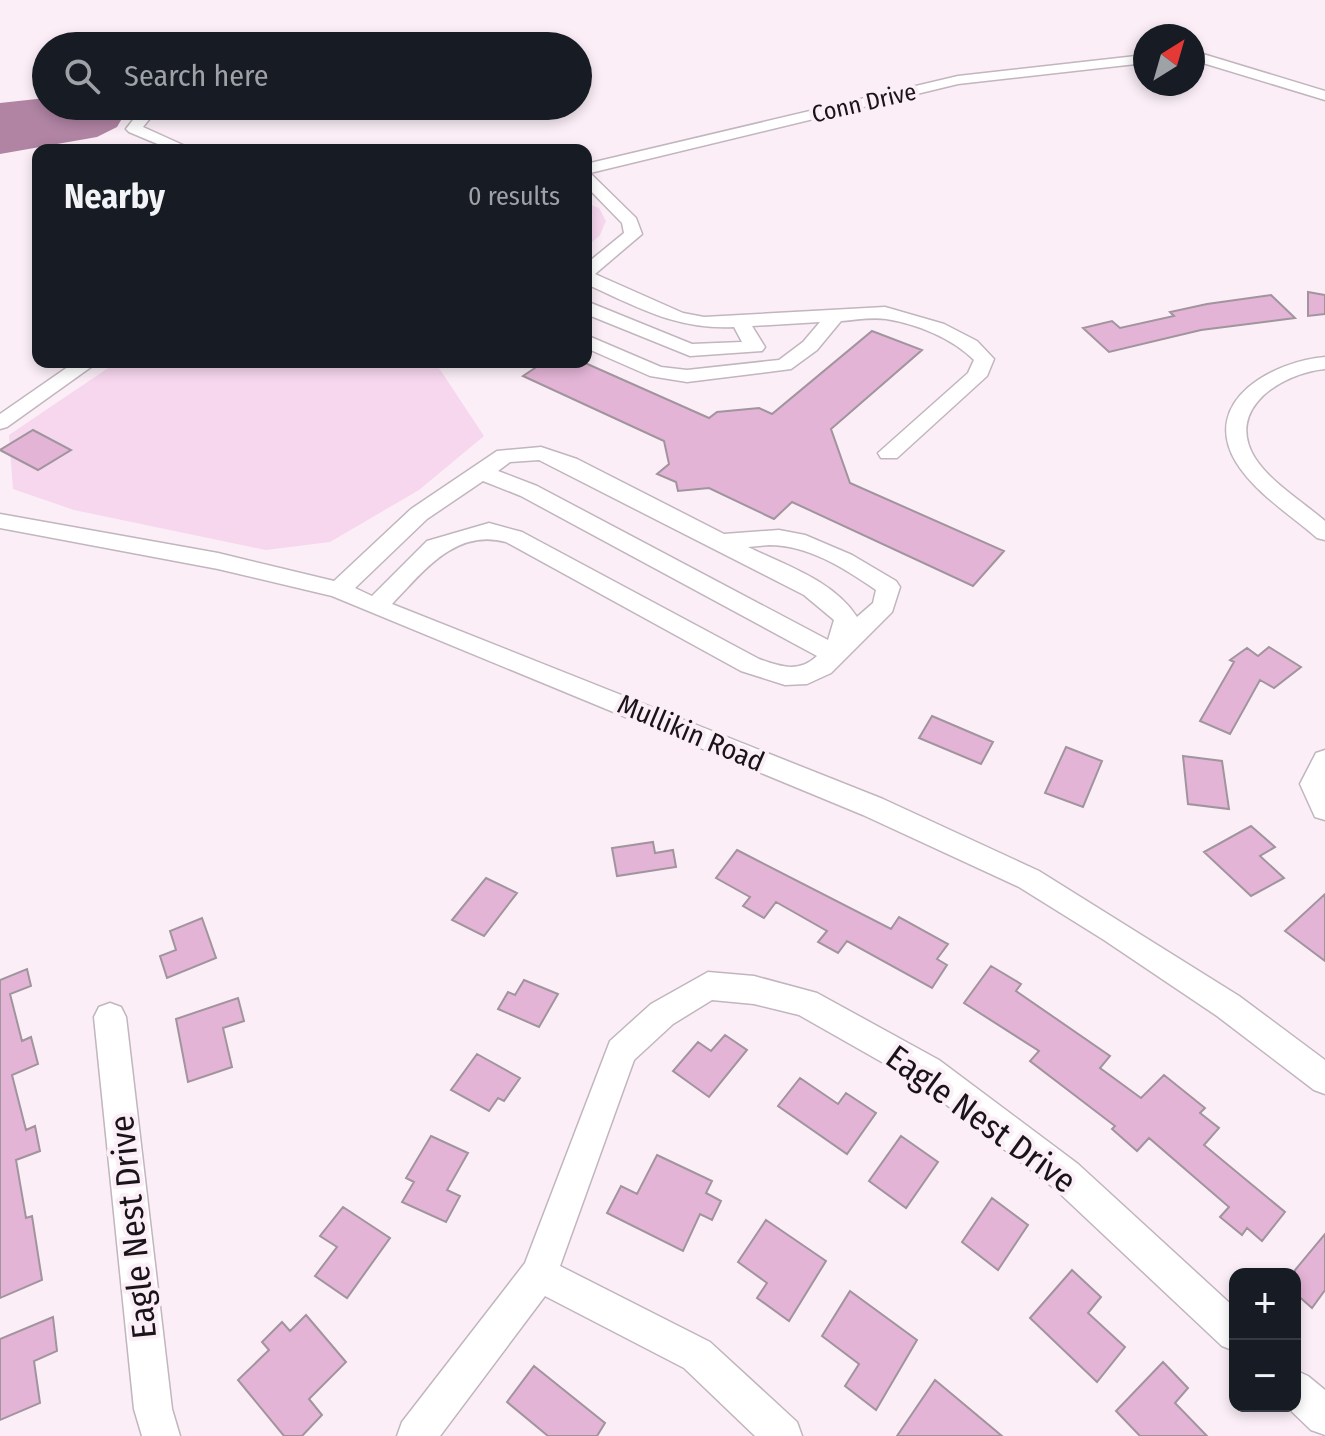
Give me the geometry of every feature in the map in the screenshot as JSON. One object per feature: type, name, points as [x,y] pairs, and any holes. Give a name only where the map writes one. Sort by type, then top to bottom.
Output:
[{"type":"street","points":[[1205,59],[1325,96]]},
{"type":"street","name":"Conn Drive","points":[[592,168],[958,80],[1133,60]]},
{"type":"street","points":[[141,120],[134,129],[171,144]]},
{"type":"street","points":[[592,183],[630,222],[633,234],[592,270]]},
{"type":"street","points":[[592,278],[677,317],[704,323],[885,313],[937,328],[970,345],[984,359],[977,376],[889,453]]},
{"type":"street","points":[[592,309],[690,350],[755,347],[740,321]]},
{"type":"street","points":[[592,344],[657,372],[687,376],[784,365],[810,346],[834,317]]},
{"type":"street","points":[[1325,363],[1276,375],[1252,391],[1240,414],[1237,434],[1245,460],[1325,533]]},
{"type":"street","points":[[0,423],[79,368]]},
{"type":"street","points":[[339,590],[419,514],[505,456],[541,453],[569,464],[812,589],[846,619],[834,654]]},
{"type":"street","points":[[481,472],[529,491],[834,654]]},
{"type":"street","name":"Mullikin Road","points":[[0,521],[218,561],[339,590],[873,807],[1029,879],[1115,931],[1228,1006],[1325,1079]]},
{"type":"street","points":[[375,607],[435,546],[489,530],[514,537],[750,665],[777,675],[807,675],[884,606],[888,587],[799,540],[773,538],[721,542]]},
{"type":"street","points":[[1325,760],[1314,784],[1325,809]]},
{"type":"street","name":"Eagle Nest Drive","points":[[416,1436],[539,1274],[621,1051],[662,1014],[708,986],[754,990],[806,1003],[928,1071],[1066,1176],[1229,1327]]},
{"type":"street","name":"Eagle Nest Drive","points":[[110,1017],[153,1409],[161,1436]]},
{"type":"street","points":[[539,1274],[697,1355],[783,1436]]},
{"type":"street","points":[[1301,1394],[1325,1416]]},
{"type":"shaded area","points":[[32,100],[32,120],[121,120],[117,127],[97,137],[57,144],[32,144],[32,148],[0,154],[0,103]]},
{"type":"shaded area","points":[[592,205],[599,208],[606,221],[600,235],[592,242]]},
{"type":"shaded area","points":[[108,368],[439,368],[484,436],[419,490],[330,542],[266,550],[74,510],[13,489],[9,435]]},
{"type":"building","points":[[1308,292],[1325,295],[1325,314],[1308,316]]},
{"type":"building","points":[[1271,295],[1295,318],[1201,330],[1109,352],[1083,328],[1112,321],[1120,328],[1174,316],[1170,312]]},
{"type":"building","points":[[872,331],[922,350],[831,429],[850,483],[1004,551],[973,586],[792,502],[774,519],[709,488],[678,491],[676,482],[657,474],[669,464],[664,441],[523,376],[535,368],[592,366],[709,418],[717,412],[759,408],[772,414]]},
{"type":"building","points":[[33,430],[71,450],[38,470],[0,450]]},
{"type":"building","points":[[1269,647],[1301,667],[1274,688],[1260,680],[1230,734],[1200,721],[1234,662],[1230,660],[1247,648],[1258,656]]},
{"type":"building","points":[[932,716],[993,742],[981,764],[919,738]]},
{"type":"building","points":[[1066,747],[1102,761],[1083,807],[1045,793]]},
{"type":"building","points":[[1183,756],[1222,761],[1229,809],[1188,804]]},
{"type":"building","points":[[1251,826],[1275,847],[1260,856],[1284,878],[1251,896],[1204,852]]},
{"type":"building","points":[[653,842],[655,853],[673,850],[676,867],[617,876],[612,848]]},
{"type":"building","points":[[737,850],[891,929],[899,917],[948,944],[937,959],[947,965],[932,988],[847,941],[838,953],[818,942],[827,931],[776,902],[764,918],[743,906],[750,897],[716,878]]},
{"type":"building","points":[[486,878],[517,893],[484,936],[452,920]]},
{"type":"building","points":[[1325,894],[1325,961],[1285,931]]},
{"type":"building","points":[[202,918],[216,958],[167,978],[160,956],[176,950],[170,931]]},
{"type":"building","points":[[991,966],[1021,984],[1016,991],[1110,1056],[1100,1068],[1141,1098],[1164,1075],[1205,1108],[1200,1113],[1219,1128],[1204,1145],[1285,1212],[1262,1241],[1247,1228],[1242,1235],[1220,1217],[1229,1207],[1149,1138],[1137,1151],[1112,1129],[1115,1126],[1030,1061],[1039,1051],[964,1003]]},
{"type":"building","points":[[27,969],[31,986],[10,994],[22,1041],[31,1037],[38,1064],[12,1075],[26,1130],[35,1126],[40,1151],[16,1160],[26,1218],[32,1216],[42,1280],[0,1298],[0,980]]},
{"type":"building","points":[[524,980],[558,994],[539,1027],[498,1009],[508,992],[515,995]]},
{"type":"building","points":[[238,998],[244,1021],[223,1028],[232,1067],[188,1082],[176,1019]]},
{"type":"building","points":[[725,1035],[747,1050],[709,1097],[673,1071],[698,1042],[711,1051]]},
{"type":"building","points":[[477,1054],[520,1078],[504,1101],[498,1098],[489,1111],[451,1090]]},
{"type":"building","points":[[800,1078],[838,1104],[846,1093],[876,1113],[847,1154],[778,1106]]},
{"type":"building","points":[[431,1136],[468,1153],[447,1190],[460,1196],[446,1222],[402,1202],[414,1182],[406,1178]]},
{"type":"building","points":[[901,1136],[938,1162],[906,1208],[869,1181]]},
{"type":"building","points":[[657,1155],[712,1181],[706,1193],[721,1201],[712,1220],[700,1214],[683,1251],[607,1213],[621,1186],[637,1194]]},
{"type":"building","points":[[992,1198],[1028,1225],[998,1270],[962,1242]]},
{"type":"building","points":[[343,1207],[390,1238],[347,1298],[315,1276],[337,1247],[320,1236]]},
{"type":"building","points":[[766,1220],[826,1261],[789,1321],[757,1298],[767,1283],[738,1262]]},
{"type":"building","points":[[1325,1234],[1325,1290],[1312,1308],[1301,1298],[1301,1268],[1297,1268]]},
{"type":"building","points":[[1072,1270],[1101,1297],[1088,1313],[1125,1347],[1097,1382],[1030,1318]]},
{"type":"building","points":[[850,1291],[917,1340],[876,1410],[845,1386],[859,1364],[822,1336]]},
{"type":"building","points":[[306,1315],[346,1362],[309,1399],[322,1415],[302,1436],[284,1436],[238,1380],[269,1350],[262,1342],[282,1322],[290,1331]]},
{"type":"building","points":[[53,1317],[57,1351],[34,1361],[40,1403],[0,1420],[0,1339]]},
{"type":"building","points":[[1163,1362],[1188,1388],[1175,1403],[1207,1436],[1140,1436],[1116,1411]]},
{"type":"building","points":[[534,1366],[605,1423],[597,1436],[548,1436],[507,1402]]},
{"type":"building","points":[[935,1380],[1002,1436],[897,1436]]}]
